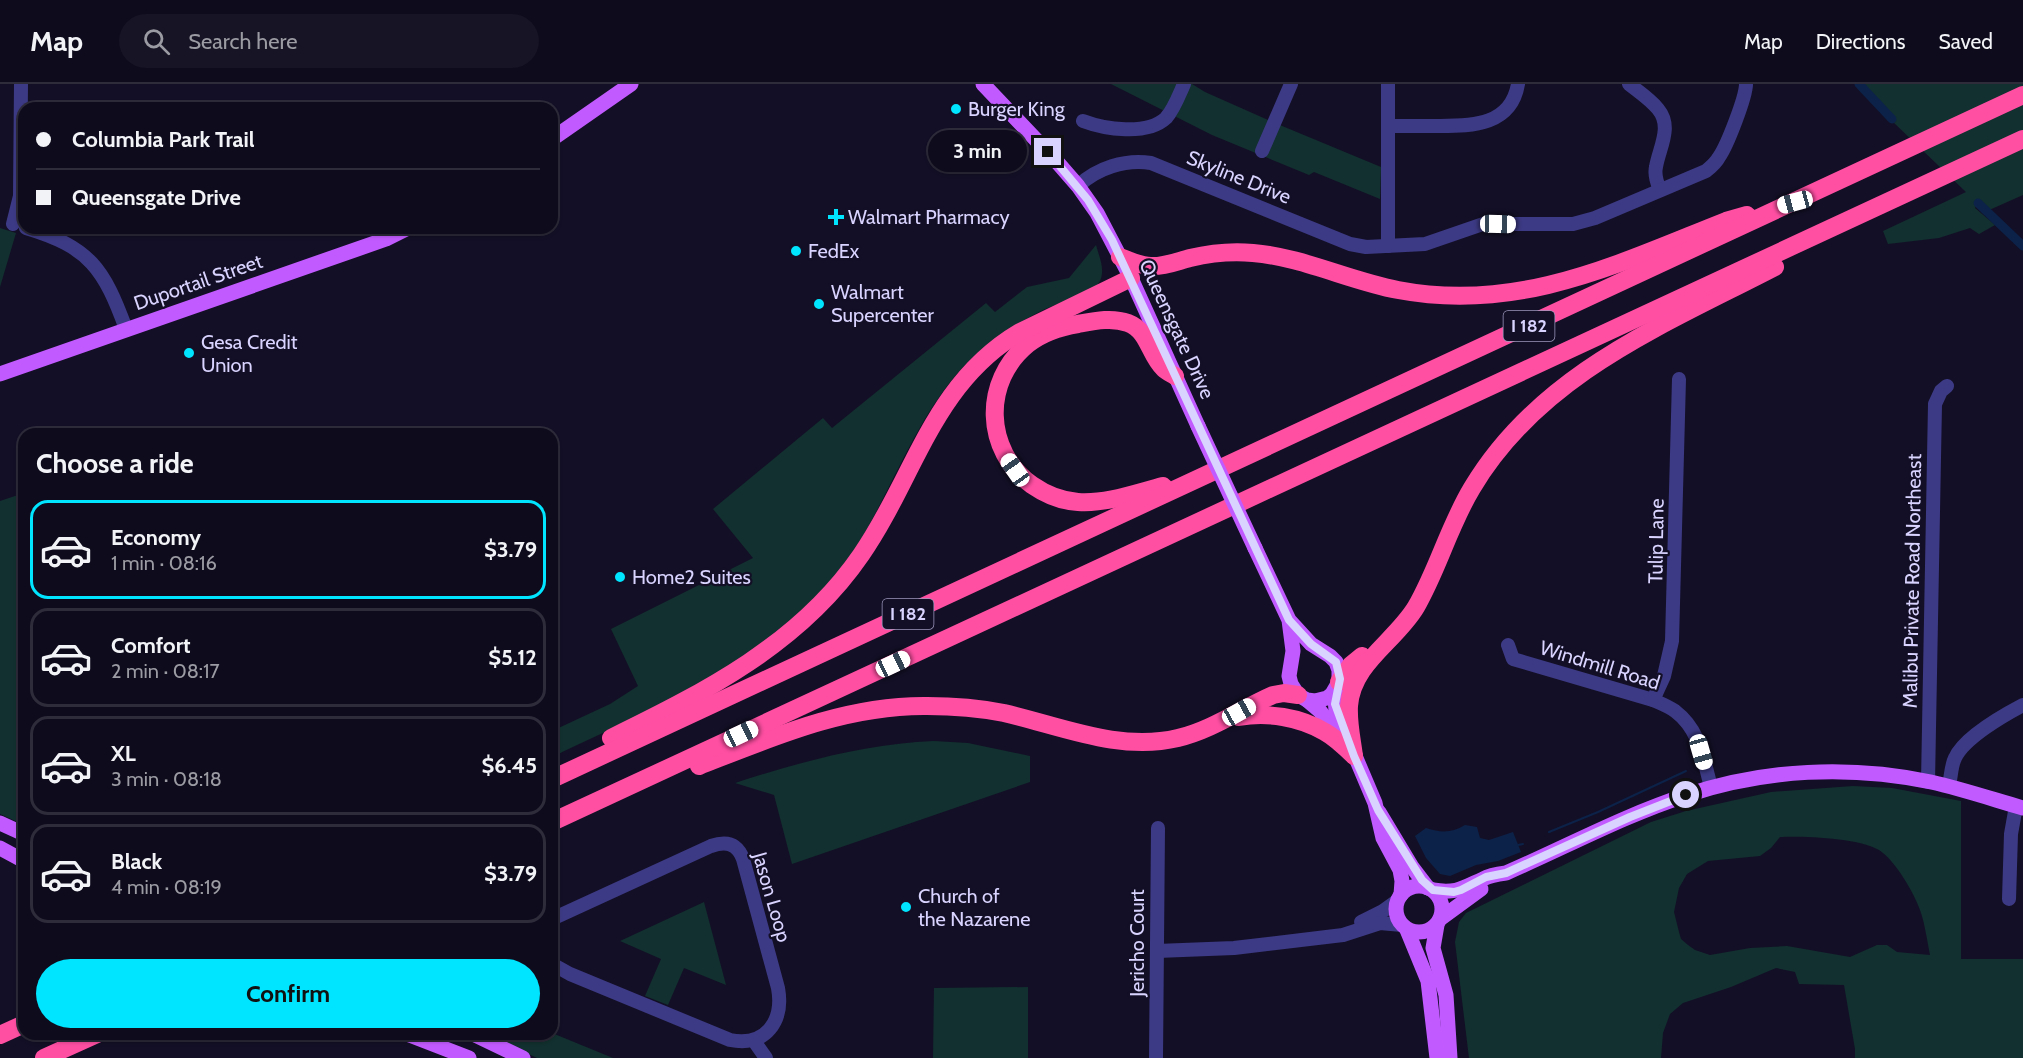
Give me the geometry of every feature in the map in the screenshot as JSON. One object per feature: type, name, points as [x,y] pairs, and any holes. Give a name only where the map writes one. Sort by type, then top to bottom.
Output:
[{"type":"highway","name":"I 182","points":[[558,776],[2023,95]]},
{"type":"highway","name":"I 182","points":[[558,819],[2023,139]]},
{"type":"highway","points":[[1120,257],[1147,266],[1158,266],[1213,253],[1257,253],[1397,290],[1429,294],[1492,294],[1533,289],[1581,278],[1726,221],[1795,202]]},
{"type":"highway","points":[[1354,756],[1349,714],[1353,684],[1362,669],[1396,634],[1413,611],[1472,488],[1502,446],[1540,405],[1571,380],[1619,349],[1840,233],[1886,203]]},
{"type":"highway","points":[[558,764],[645,722],[753,661],[798,627],[828,597],[861,555],[939,413],[955,389],[975,366],[1005,341],[1020,332],[1131,278]]},
{"type":"highway","points":[[1175,376],[1163,368],[1140,331],[1125,322],[1097,321],[1053,330],[1036,338],[1021,350],[1014,357],[1002,378],[995,400],[994,415],[999,444],[1024,480],[1050,495],[1078,502],[1111,499],[1163,486],[1263,448]]},
{"type":"highway","points":[[1338,685],[1345,672],[1357,659],[1396,634]]},
{"type":"highway","points":[[590,804],[648,786],[795,730],[844,715],[880,709],[927,706],[974,709],[1002,713],[1094,737],[1137,742],[1180,738],[1226,719],[1273,695],[1284,693],[1303,697]]},
{"type":"highway","points":[[1226,719],[1261,715],[1295,720],[1326,732],[1354,756]]},
{"type":"highway","points":[[0,1035],[18,1027]]},
{"type":"highway","points":[[44,1058],[84,1040]]},
{"type":"main road","points":[[558,135],[631,84]]},
{"type":"main road","name":"Queensgate Drive","points":[[983,84],[1078,186],[1097,213],[1131,278],[1289,620]]},
{"type":"main road","name":"Duportail Street","points":[[0,374],[396,234]]},
{"type":"main road","points":[[1289,620],[1311,644],[1336,662],[1339,670],[1335,697],[1336,709],[1354,756],[1378,810],[1394,833],[1412,867],[1441,900],[1442,913],[1433,950],[1446,994],[1450,1058]]},
{"type":"main road","points":[[1289,620],[1293,651],[1289,676],[1291,684],[1320,711],[1354,756]]},
{"type":"main road","points":[[1303,697],[1322,700],[1332,694],[1338,685]]},
{"type":"main road","points":[[1405,928],[1420,933],[1426,932],[1466,898],[1506,873],[1662,804],[1711,787],[1776,775],[1810,772],[1877,774],[1949,786],[2020,807]]},
{"type":"main road","points":[[1378,810],[1383,838],[1400,873],[1396,914],[1405,928],[1428,981],[1438,1054]]},
{"type":"main road","points":[[0,823],[18,831]]},
{"type":"main road","points":[[0,848],[18,855]]},
{"type":"main road","points":[[1399,898],[1413,887],[1458,891],[1486,877],[1506,873]]},
{"type":"main road","points":[[422,1040],[469,1058]]},
{"type":"main road","points":[[486,1040],[523,1058]]},
{"type":"street","points":[[21,84],[21,102]]},
{"type":"street","points":[[1083,121],[1116,129],[1152,125],[1167,116],[1184,84]]},
{"type":"street","points":[[1262,151],[1291,84]]},
{"type":"street","points":[[1388,84],[1388,246]]},
{"type":"street","points":[[1388,126],[1479,125],[1491,121],[1511,103],[1518,84]]},
{"type":"street","points":[[1629,84],[1659,109],[1662,115],[1665,134],[1655,168],[1660,190]]},
{"type":"street","name":"Skyline Drive","points":[[1078,186],[1102,169],[1132,162],[1147,163],[1350,244],[1366,247],[1425,244],[1483,224],[1573,224],[1594,218],[1706,171],[1721,155],[1744,96],[1746,84]]},
{"type":"street","points":[[42,234],[75,249],[90,262],[110,289],[126,329]]},
{"type":"street","name":"Tulip Lane","points":[[1653,700],[1664,676],[1672,641],[1679,379]]},
{"type":"street","name":"Malibu Private Road Northeast","points":[[1928,782],[1935,404],[1941,391],[1947,386]]},
{"type":"street","name":"Windmill Road","points":[[1508,645],[1513,659],[1653,700],[1674,710],[1687,722],[1696,735],[1711,787]]},
{"type":"street","points":[[1949,786],[1956,757],[1960,751],[1990,724],[2023,705]]},
{"type":"street","points":[[2009,899],[2011,834],[2020,807]]},
{"type":"street","name":"Jericho Court","points":[[1156,1058],[1158,828]]},
{"type":"street","name":"Jason Loop","points":[[558,916],[711,846],[732,844],[738,848],[743,859],[780,998],[778,1014],[770,1030],[754,1041]]},
{"type":"street","points":[[1319,937],[1370,918],[1399,898]]},
{"type":"street","points":[[1157,951],[1234,948],[1343,935],[1380,923],[1405,928]]},
{"type":"street","points":[[558,967],[730,1040],[754,1041],[766,1058]]},
{"type":"green space","points":[[1111,84],[1192,84],[1275,123],[1381,167],[1380,199],[1314,172],[1309,175],[1212,135]]},
{"type":"green space","points":[[1859,84],[2023,84],[2023,195],[1987,211],[1978,203],[1975,208],[1995,225],[1979,234],[1970,228],[1939,238],[1888,244],[1883,231],[1966,192],[1891,120]]},
{"type":"green space","points":[[0,228],[16,233],[0,287]]},
{"type":"green space","points":[[1096,245],[1102,270],[1098,284],[1022,321],[978,353],[951,381],[920,428],[850,557],[814,599],[753,651],[730,667],[655,708],[558,754],[558,728],[610,704],[638,686],[611,629],[753,558],[713,509],[823,418],[832,428],[986,303],[995,312],[1027,287],[1069,278]]},
{"type":"green space","points":[[18,495],[18,822],[0,814],[0,501]]},
{"type":"green space","points":[[934,741],[968,743],[1030,756],[1030,782],[792,864],[774,795],[735,783],[833,755],[883,746]]},
{"type":"green space","points":[[1853,786],[1892,788],[1961,801],[1961,959],[2023,959],[2023,1058],[1855,1058],[1844,985],[1799,984],[1795,972],[1776,968],[1731,987],[1683,1003],[1670,1014],[1663,1033],[1661,1058],[1469,1058],[1455,942],[1459,922],[1466,913],[1651,822],[1686,811],[1771,792]],"holes":[[[1780,837],[1831,839],[1858,843],[1879,850],[1891,861],[1909,886],[1923,921],[1930,955],[1897,952],[1887,945],[1877,945],[1850,957],[1787,946],[1750,948],[1710,955],[1695,950],[1681,939],[1674,912],[1679,888],[1687,874],[1708,861],[1760,856]]]},
{"type":"green space","points":[[704,902],[726,985],[684,968],[668,1005],[645,996],[661,959],[620,941]]},
{"type":"green space","points":[[1028,987],[1028,1058],[933,1058],[934,988]]},
{"type":"green space","points":[[558,1035],[613,1058],[537,1058],[500,1040],[558,1040]]},
{"type":"water","points":[[1465,825],[1477,827],[1480,838],[1489,840],[1513,832],[1521,852],[1498,861],[1476,865],[1450,876],[1440,874],[1426,858],[1415,836],[1426,828],[1446,831]]},
{"type":"waterway","points":[[1859,84],[1892,119]]},
{"type":"waterway","points":[[1978,203],[2023,246]]},
{"type":"waterway","points":[[1549,832],[1686,771]]},
{"type":"waterway","points":[[1518,845],[1523,844]]},
{"type":"place","name":"Burger King","points":[[956,109]]},
{"type":"place","name":"Walmart Pharmacy","points":[[836,217]]},
{"type":"place","name":"FedEx","points":[[796,251]]},
{"type":"place","name":"Walmart Supercenter","points":[[819,304]]},
{"type":"place","name":"Gesa Credit Union","points":[[189,353]]},
{"type":"place","name":"Home2 Suites","points":[[620,577]]},
{"type":"place","name":"Church of the Nazarene","points":[[906,907]]},
{"type":"route","points":[[1048,152],[1078,186],[1112,240],[1289,620],[1311,644],[1336,662],[1340,679],[1335,697],[1336,711],[1354,756],[1378,810],[1394,833],[1412,867],[1428,888],[1441,892],[1461,890],[1486,877],[1506,873],[1630,817],[1686,795]]}]
